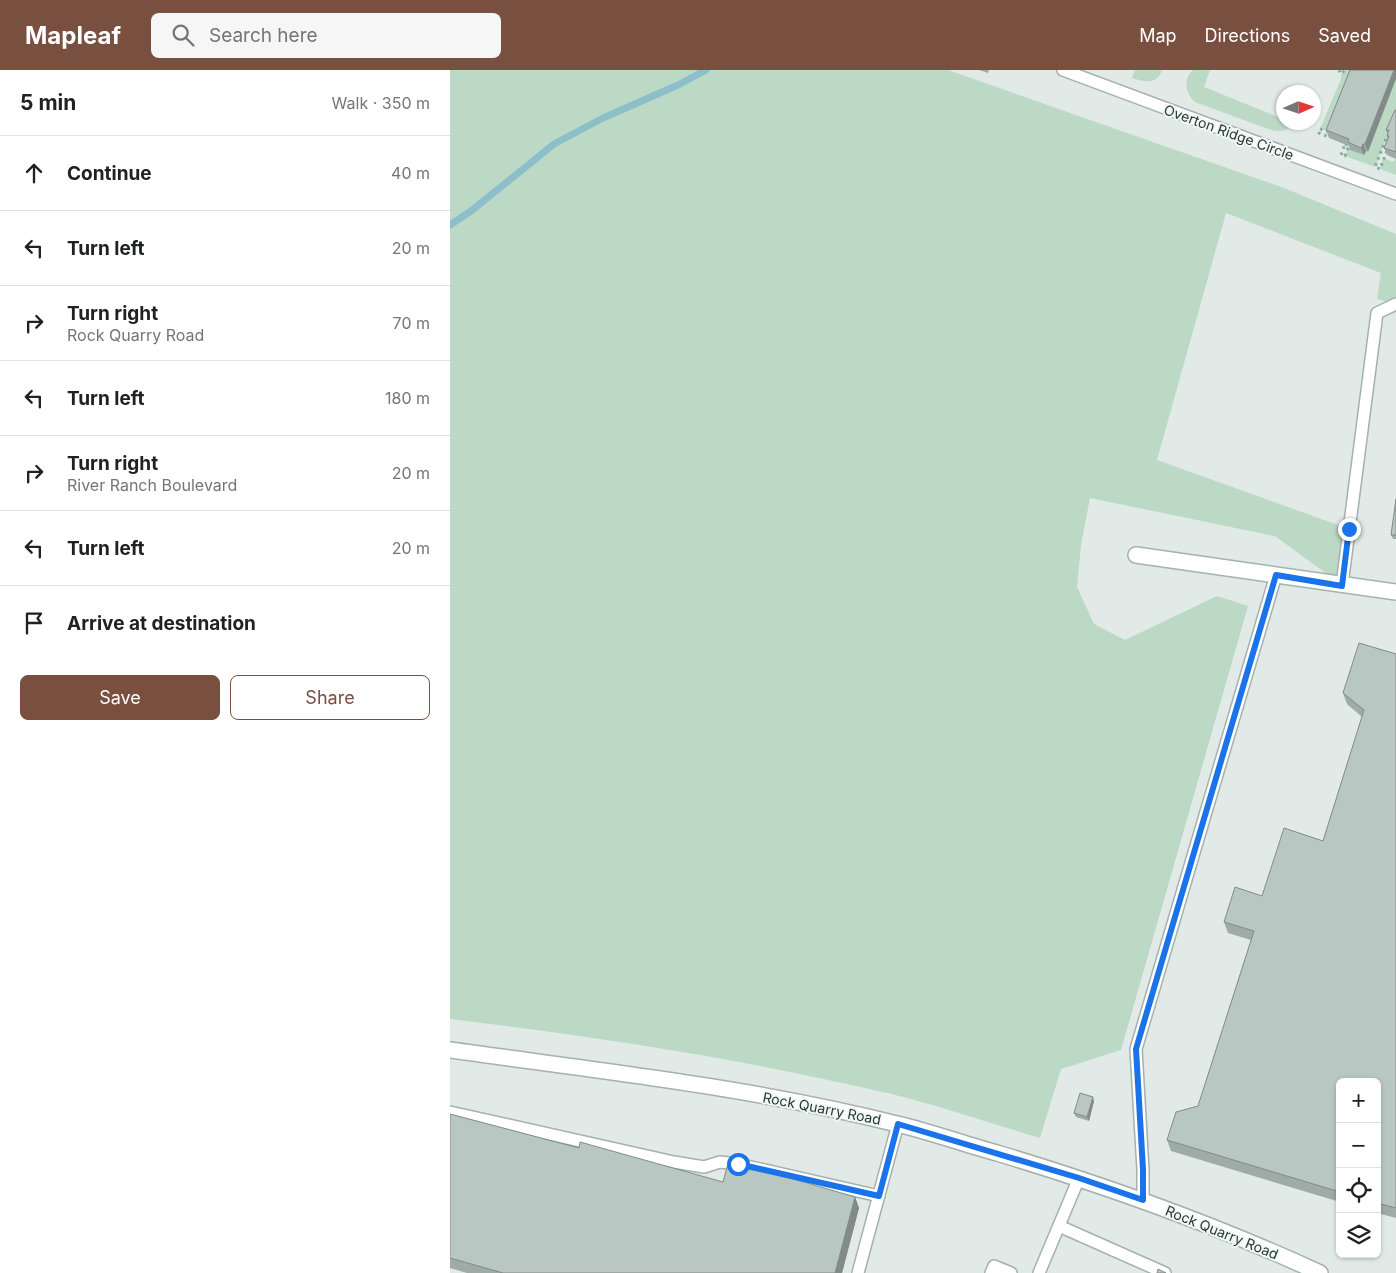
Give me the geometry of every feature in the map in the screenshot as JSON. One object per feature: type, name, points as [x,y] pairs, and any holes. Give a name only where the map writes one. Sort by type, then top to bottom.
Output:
[{"type":"street","points":[[1136,555],[1394,593]]},
{"type":"street","name":"Rock Quarry Road","points":[[450,1050],[661,1078],[807,1104],[898,1124],[1079,1178],[1143,1200],[1320,1273]]},
{"type":"lane","name":"Overton Ridge Circle","points":[[1063,70],[1396,194]]},
{"type":"lane","points":[[1342,586],[1377,313],[1396,304]]},
{"type":"lane","points":[[1143,1200],[1136,1049],[1276,575]]},
{"type":"lane","points":[[450,1112],[674,1162],[704,1167],[720,1162],[738,1164],[879,1196]]},
{"type":"lane","points":[[858,1273],[898,1124]]},
{"type":"lane","points":[[1039,1273],[1079,1178]]},
{"type":"lane","points":[[1059,1226],[1165,1273]]},
{"type":"lane","points":[[991,1273],[994,1266],[1011,1273]]},
{"type":"path","points":[[1339,70],[1341,74],[1345,70]]},
{"type":"path","points":[[1387,136],[1392,138],[1380,169],[1375,167],[1387,136]]},
{"type":"green space","points":[[450,70],[948,70],[1284,188],[1396,234],[1395,304],[1377,299],[1381,273],[1226,213],[1157,460],[1349,529],[1342,585],[1275,536],[1090,498],[1081,545],[1077,587],[1094,624],[1125,640],[1217,596],[1248,606],[1121,1050],[1061,1069],[1040,1138],[906,1098],[779,1070],[615,1041],[450,1019]]},
{"type":"green space","points":[[1135,70],[1162,70],[1157,78],[1146,81],[1132,78]]},
{"type":"green space","points":[[1193,70],[1210,70],[1204,87],[1276,116],[1276,130],[1284,130],[1278,131],[1271,130],[1195,102],[1186,86]]},
{"type":"green space","points":[[1345,70],[1356,70],[1331,132],[1321,129],[1321,127],[1341,79],[1341,74]]},
{"type":"green space","points":[[1396,79],[1396,122],[1389,137],[1387,137],[1375,167],[1345,156],[1349,146],[1351,150],[1364,155],[1366,151],[1368,152]]},
{"type":"green space","points":[[1383,158],[1393,162],[1396,158],[1396,175],[1380,169]]},
{"type":"building","points":[[1350,70],[1394,70],[1365,144],[1361,148],[1348,142],[1349,139],[1326,130]]},
{"type":"building","points":[[1395,110],[1396,152],[1384,148],[1389,136],[1387,135],[1389,130],[1386,130]]},
{"type":"building","points":[[1396,499],[1396,535],[1391,535]]},
{"type":"building","points":[[1359,643],[1396,654],[1396,1208],[1381,1204],[1381,1078],[1336,1078],[1336,1191],[1167,1140],[1176,1112],[1198,1106],[1254,931],[1224,922],[1235,887],[1262,896],[1284,828],[1323,841],[1364,710],[1343,693]]},
{"type":"building","points":[[1080,1093],[1093,1097],[1087,1117],[1074,1113]]},
{"type":"building","points":[[450,1114],[579,1148],[580,1142],[723,1182],[729,1160],[855,1197],[835,1273],[503,1273],[450,1258]]},
{"type":"building","points":[[1158,1269],[1166,1273],[1157,1273]]},
{"type":"waterway","points":[[450,225],[471,211],[554,144],[603,118],[678,85],[706,70]]},
{"type":"route","points":[[738,1164],[879,1196],[898,1124],[1079,1178],[1143,1200],[1136,1049],[1276,575],[1342,586],[1349,529]]}]
